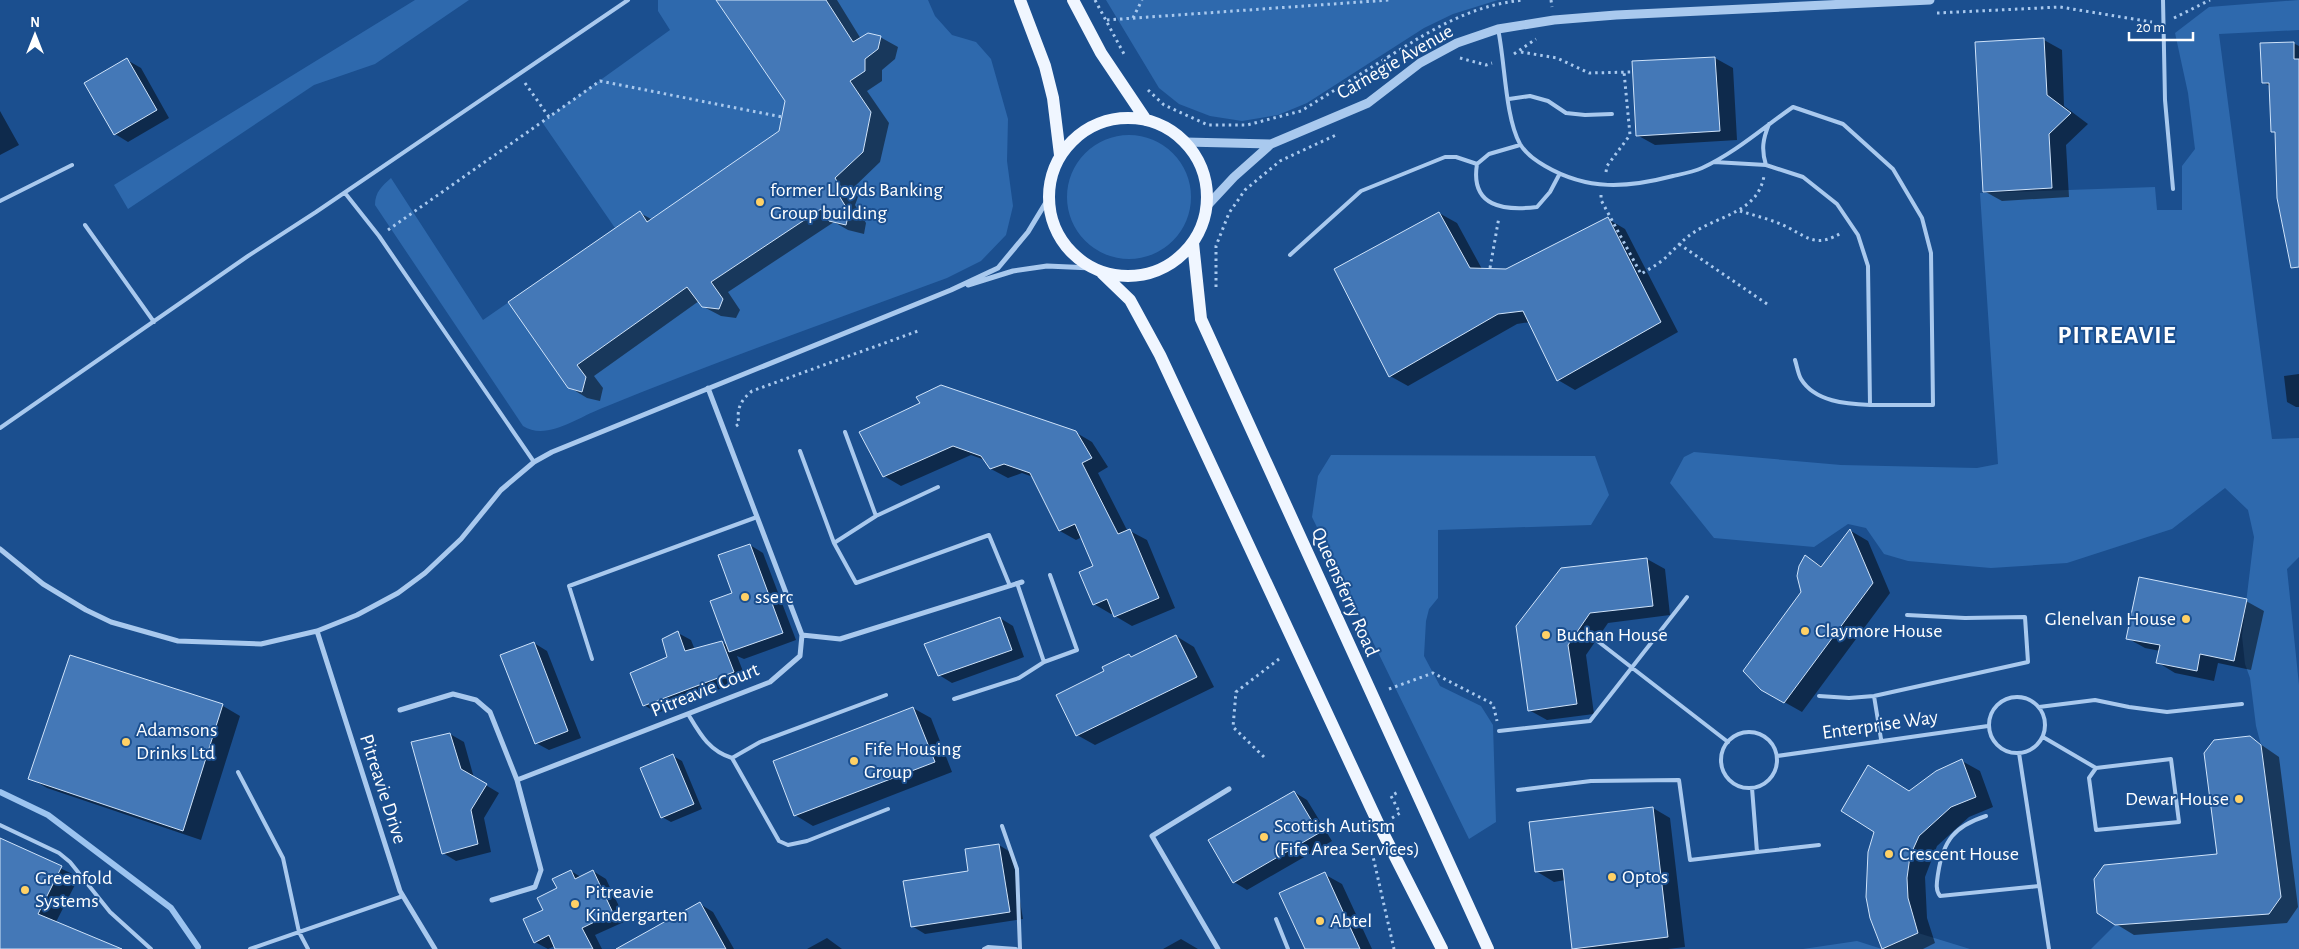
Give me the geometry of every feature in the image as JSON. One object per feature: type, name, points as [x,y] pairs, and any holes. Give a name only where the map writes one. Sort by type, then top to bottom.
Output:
[{"type":"main road","points":[[1020,0],[1045,66],[1053,98],[1060,155]]},
{"type":"main road","points":[[1073,0],[1101,53],[1146,120]]},
{"type":"main road","points":[[1097,270],[1127,277],[1152,273],[1175,262],[1193,243],[1203,226],[1207,206],[1204,175],[1198,160],[1185,142],[1166,128],[1146,120],[1121,118],[1097,124],[1076,137],[1060,155],[1051,176],[1048,199],[1052,221],[1062,241],[1079,260],[1097,270],[1130,300],[1160,354],[1380,826],[1442,949]]},
{"type":"main road","name":"Queensferry Road","points":[[1193,243],[1201,319],[1488,949]]},
{"type":"street","name":"Carnegie Avenue","points":[[1271,144],[1368,103],[1420,63],[1457,43],[1498,29],[1554,20],[1616,15],[1930,0]]},
{"type":"street","points":[[1185,142],[1271,144]]},
{"type":"street","points":[[1207,206],[1234,177],[1271,144]]},
{"type":"street","points":[[0,549],[43,584],[86,610],[146,633],[178,641],[261,644],[317,632],[357,616],[398,593],[425,573],[461,539],[501,490],[534,462],[552,452],[950,290],[998,268],[1028,232],[1048,199]]},
{"type":"street","points":[[950,290],[1013,271],[1030,268],[1047,266],[1097,270]]},
{"type":"street","points":[[708,388],[802,635],[840,639],[1020,583]]},
{"type":"street","name":"Pitreavie Drive","points":[[317,632],[403,896],[435,949]]},
{"type":"street","name":"Pitreavie Court","points":[[518,780],[770,682],[800,656],[802,635]]},
{"type":"street","points":[[400,710],[453,694],[476,700],[490,712],[518,780],[541,870],[535,887],[492,900]]},
{"type":"street","points":[[1218,949],[1152,836],[1229,789]]},
{"type":"lane","points":[[0,428],[248,256],[628,0]]},
{"type":"lane","points":[[2163,0],[2166,100],[2173,189]]},
{"type":"lane","points":[[1498,29],[1513,128],[1520,145],[1534,160],[1559,175],[1601,186],[1638,185],[1700,169],[1714,162],[1793,107],[1842,124],[1893,169],[1922,218],[1931,253],[1933,405],[1841,404],[1815,392],[1802,380],[1795,360]]},
{"type":"lane","points":[[1509,98],[1530,96],[1548,101],[1566,113],[1585,115],[1612,114]]},
{"type":"lane","points":[[1766,165],[1762,152],[1763,138],[1770,123]]},
{"type":"lane","points":[[1520,145],[1489,154],[1477,164],[1474,178],[1480,195],[1492,204],[1501,207],[1516,210],[1538,208],[1550,192],[1559,175]]},
{"type":"lane","points":[[1290,255],[1361,191],[1445,157],[1456,157],[1477,164]]},
{"type":"lane","points":[[1714,162],[1766,165],[1804,177],[1837,204],[1858,234],[1868,266],[1870,405]]},
{"type":"lane","points":[[0,201],[72,166]]},
{"type":"lane","points":[[345,192],[379,236],[534,462]]},
{"type":"lane","points":[[85,225],[154,322]]},
{"type":"lane","points":[[845,432],[876,516]]},
{"type":"lane","points":[[800,451],[834,543],[856,583],[989,535],[1010,586]]},
{"type":"lane","points":[[834,543],[876,516],[938,487]]},
{"type":"lane","points":[[592,659],[569,586],[757,517]]},
{"type":"lane","points":[[954,699],[1020,678],[1044,662],[1077,650],[1050,575]]},
{"type":"lane","points":[[1020,583],[1044,662]]},
{"type":"lane","points":[[1499,731],[1590,721],[1631,666],[1687,597]]},
{"type":"lane","points":[[1819,696],[1849,698],[1874,696],[2028,662],[2025,617],[1965,618],[1907,616]]},
{"type":"lane","points":[[1592,636],[1728,742]]},
{"type":"lane","points":[[688,714],[703,739],[720,755],[732,758],[760,742],[886,695]]},
{"type":"lane","points":[[1874,696],[1881,739]]},
{"type":"lane","points":[[2009,698],[2027,698],[2038,707],[2044,719],[2042,737],[2036,745],[2019,753],[2008,752],[1994,743],[1988,726],[1994,708],[2009,698]]},
{"type":"lane","points":[[2038,707],[2095,700],[2167,712],[2242,704]]},
{"type":"lane","name":"Enterprise Way","points":[[1777,756],[1881,739],[1988,726]]},
{"type":"lane","points":[[1740,734],[1759,734],[1771,743],[1777,756],[1772,776],[1761,785],[1752,788],[1734,784],[1725,774],[1722,755],[1728,742],[1740,734]]},
{"type":"lane","points":[[2042,737],[2096,768],[2171,759],[2179,822],[2096,830],[2088,778],[2096,768]]},
{"type":"lane","points":[[2019,753],[2049,949]]},
{"type":"lane","points":[[732,758],[779,841],[788,845],[807,841],[888,809]]},
{"type":"lane","points":[[238,772],[283,858],[300,932],[308,949]]},
{"type":"lane","points":[[1518,790],[1591,781],[1679,780],[1690,860],[1819,845]]},
{"type":"lane","points":[[1752,788],[1757,852]]},
{"type":"lane","points":[[1986,816],[1967,822],[1948,841],[1940,858],[1936,884],[1940,896],[2039,886]]},
{"type":"lane","points":[[0,825],[59,853],[70,862],[110,912],[151,949]]},
{"type":"lane","points":[[1002,826],[1017,868],[1020,949]]},
{"type":"lane","points":[[250,949],[403,896]]},
{"type":"lane","points":[[1276,920],[1288,949]]},
{"type":"lane","points":[[984,949],[988,947],[1016,949]]},
{"type":"path","points":[[1095,0],[1127,60]]},
{"type":"path","points":[[1133,18],[1142,0]]},
{"type":"path","points":[[1106,20],[1389,0]]},
{"type":"path","points":[[1146,89],[1164,105],[1208,124],[1247,125],[1301,111],[1439,25],[1470,11],[1506,1],[1524,0]]},
{"type":"path","points":[[1931,14],[2060,7],[2163,23],[2210,0]]},
{"type":"path","points":[[1453,62],[1461,58],[1486,66],[1520,52],[1543,33]]},
{"type":"path","points":[[1520,52],[1557,58],[1589,73],[1632,72]]},
{"type":"path","points":[[1388,57],[1403,76]]},
{"type":"path","points":[[1624,72],[1630,135],[1607,166],[1601,186],[1601,200],[1642,274],[1663,260],[1696,231],[1740,211],[1756,198],[1762,186],[1766,165]]},
{"type":"path","points":[[519,74],[549,117]]},
{"type":"path","points":[[379,236],[600,81],[782,117]]},
{"type":"path","points":[[1216,292],[1216,246],[1229,213],[1245,190],[1280,161],[1337,134]]},
{"type":"path","points":[[1490,268],[1501,207]]},
{"type":"path","points":[[1740,211],[1789,228],[1804,238],[1820,241],[1833,238],[1852,226]]},
{"type":"path","points":[[1679,244],[1770,306]]},
{"type":"path","points":[[725,432],[739,424],[738,416],[741,400],[752,391],[918,331]]},
{"type":"path","points":[[1264,757],[1233,727],[1236,692],[1279,659]]},
{"type":"path","points":[[1384,680],[1389,690],[1434,674],[1493,704],[1499,731]]},
{"type":"path","points":[[1380,826],[1400,813],[1392,796],[1412,784]]},
{"type":"path","points":[[1372,850],[1394,949]]},
{"type":"shaded area","points":[[415,0],[469,0],[375,64],[314,85],[128,209],[114,185]]},
{"type":"shaded area","points":[[658,0],[928,0],[935,16],[952,35],[976,42],[991,59],[1008,119],[1007,161],[1013,206],[1006,235],[981,261],[947,278],[686,375],[600,409],[562,427],[542,431],[532,430],[523,426],[375,205],[376,196],[391,178],[483,320],[615,228],[542,122],[670,30],[658,11]]},
{"type":"shaded area","points":[[1106,0],[1498,0],[1453,14],[1424,28],[1307,103],[1278,115],[1242,121],[1210,116],[1179,104],[1159,88]]},
{"type":"shaded area","points":[[2299,0],[2299,30],[2219,34],[2272,439],[2299,438],[2299,557],[2287,569],[2299,685],[2299,949],[2091,949],[2115,925],[2269,914],[2281,897],[2261,745],[2256,726],[2250,678],[2245,664],[2242,636],[2254,537],[2248,510],[2225,488],[2172,529],[2067,563],[1991,568],[1908,561],[1884,554],[1866,528],[1848,524],[1814,547],[1714,538],[1670,483],[1684,457],[1694,452],[1841,465],[1977,468],[1998,464],[1980,193],[2155,187],[2157,210],[2182,210],[2182,166],[2195,149],[2188,93],[2175,33],[2209,7]]},
{"type":"shaded area","points":[[1129,135],[1153,139],[1173,153],[1187,173],[1191,197],[1187,221],[1173,241],[1153,255],[1129,259],[1105,255],[1085,241],[1071,221],[1067,197],[1071,173],[1085,153],[1105,139]]},
{"type":"shaded area","points":[[1331,455],[1595,456],[1609,495],[1591,525],[1438,530],[1438,598],[1429,609],[1426,621],[1424,656],[1440,686],[1481,706],[1493,725],[1496,822],[1469,839],[1312,517],[1318,476]]},
{"type":"shaded area","points":[[1918,933],[1970,949],[1885,949]]},
{"type":"shaded area","points":[[1857,941],[1882,949],[1803,949]]},
{"type":"building","name":"former Lloyds Banking Group building","points":[[716,0],[826,0],[853,42],[868,33],[881,36],[878,49],[865,59],[865,71],[850,81],[871,112],[863,152],[835,178],[840,186],[838,194],[849,212],[846,225],[829,221],[821,209],[711,282],[723,299],[719,309],[702,307],[687,287],[577,365],[586,377],[582,392],[568,388],[508,302],[640,211],[647,222],[779,131],[785,101]]},
{"type":"building","points":[[2044,38],[2047,95],[2071,113],[2049,134],[2052,188],[1983,192],[1975,42]]},
{"type":"building","points":[[2294,42],[2294,59],[2299,59],[2299,267],[2291,268],[2277,198],[2275,132],[2271,132],[2269,83],[2262,83],[2260,43]]},
{"type":"building","points":[[1715,57],[1720,131],[1636,136],[1632,61]]},
{"type":"building","points":[[127,58],[157,110],[114,135],[84,83]]},
{"type":"building","points":[[1439,212],[1470,268],[1506,269],[1608,217],[1661,322],[1557,381],[1523,311],[1498,314],[1389,377],[1334,269]]},
{"type":"building","points":[[941,385],[1076,431],[1092,458],[1082,463],[1118,534],[1130,529],[1159,598],[1114,617],[1107,599],[1093,605],[1079,572],[1093,566],[1075,524],[1059,531],[1030,473],[1004,464],[990,469],[981,456],[953,446],[883,477],[859,432],[920,403],[916,397]]},
{"type":"building","name":"Claymore House","points":[[1850,529],[1873,583],[1784,703],[1761,690],[1743,671],[1801,592],[1797,576],[1799,566],[1805,555],[1821,567]]},
{"type":"building","name":"sserc","points":[[750,544],[783,633],[729,652],[710,601],[732,593],[718,555]]},
{"type":"building","name":"Buchan House","points":[[1647,558],[1653,606],[1590,613],[1568,645],[1577,704],[1528,711],[1516,626],[1561,568]]},
{"type":"building","name":"Glenelvan House","points":[[2139,577],[2247,599],[2234,661],[2200,654],[2197,671],[2156,663],[2160,645],[2126,639]]},
{"type":"building","points":[[1000,617],[1012,650],[938,676],[924,644]]},
{"type":"building","points":[[678,631],[685,651],[722,641],[734,672],[643,706],[630,673],[667,657],[662,639]]},
{"type":"building","points":[[1176,635],[1197,677],[1076,736],[1056,695],[1104,671],[1102,667],[1129,654],[1131,657]]},
{"type":"building","points":[[534,642],[568,731],[535,744],[500,655]]},
{"type":"building","name":"Adamsons Drinks Ltd","points":[[70,655],[223,704],[183,831],[28,779]]},
{"type":"building","name":"Fife Housing Group","points":[[913,707],[935,762],[794,816],[773,761]]},
{"type":"building","points":[[450,733],[461,769],[487,784],[471,810],[478,844],[442,854],[411,742]]},
{"type":"building","name":"Dewar House","points":[[2250,736],[2261,745],[2281,897],[2269,914],[2115,925],[2097,913],[2094,879],[2104,865],[2217,854],[2204,753],[2214,740]]},
{"type":"building","points":[[673,754],[694,804],[661,818],[640,768]]},
{"type":"building","name":"Crescent House","points":[[1962,759],[1976,797],[1951,807],[1919,836],[1910,856],[1907,878],[1908,898],[1918,933],[1882,949],[1870,918],[1866,897],[1868,852],[1874,832],[1841,811],[1868,765],[1909,791],[1936,771]]},
{"type":"building","name":"Scottish Autism (Fife Area Services)","points":[[1294,791],[1319,833],[1233,883],[1208,840]]},
{"type":"building","name":"Optos","points":[[1653,807],[1668,937],[1572,949],[1563,869],[1535,872],[1529,822]]},
{"type":"building","name":"Greenfold Systems","points":[[0,838],[62,866],[38,914],[122,949],[0,949]]},
{"type":"building","points":[[999,844],[1010,912],[911,927],[903,881],[968,871],[965,849]]},
{"type":"building","name":"Pitreavie Kindergarten","points":[[571,870],[575,879],[593,870],[613,913],[582,928],[593,949],[555,949],[549,935],[534,943],[523,919],[543,910],[537,898],[557,888],[552,879]]},
{"type":"building","name":"Abtel","points":[[1325,872],[1360,949],[1305,949],[1279,893]]},
{"type":"building","points":[[700,902],[726,949],[616,949]]},
{"type":"waterway","points":[[0,792],[48,815],[171,908],[198,947]]},
{"type":"place","name":"former Lloyds Banking Group building","points":[[760,202]]},
{"type":"place","name":"sserc","points":[[745,597]]},
{"type":"place","name":"Glenelvan House","points":[[2186,619]]},
{"type":"place","name":"Claymore House","points":[[1805,631]]},
{"type":"place","name":"Buchan House","points":[[1546,635]]},
{"type":"place","name":"Adamsons Drinks Ltd","points":[[126,742]]},
{"type":"place","name":"Fife Housing Group","points":[[854,761]]},
{"type":"place","name":"Dewar House","points":[[2239,799]]},
{"type":"place","name":"Scottish Autism (Fife Area Services)","points":[[1264,837]]},
{"type":"place","name":"Crescent House","points":[[1889,854]]},
{"type":"place","name":"Optos","points":[[1612,877]]},
{"type":"place","name":"Greenfold Systems","points":[[25,890]]},
{"type":"place","name":"Pitreavie Kindergarten","points":[[575,904]]},
{"type":"place","name":"Abtel","points":[[1320,921]]},
{"type":"district","name":"PITREAVIE","points":[[2117,335]]}]
